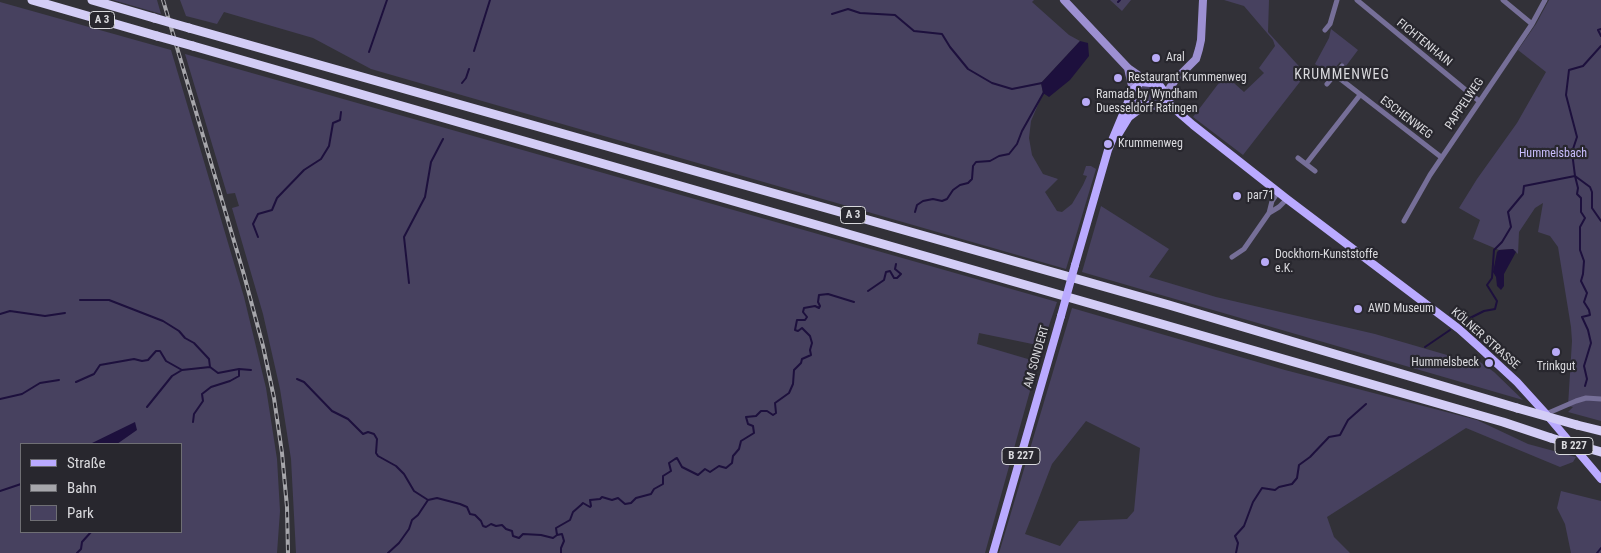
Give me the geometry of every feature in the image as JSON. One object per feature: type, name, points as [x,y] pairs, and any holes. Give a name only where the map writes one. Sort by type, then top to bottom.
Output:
[{"type":"highway","name":"A 3","points":[[32,0],[1493,419],[1601,452]]},
{"type":"highway","name":"A 3","points":[[92,0],[1169,305],[1601,431]]},
{"type":"main road","points":[[1064,0],[1128,68],[1148,82],[1160,86],[1175,80]]},
{"type":"main road","points":[[1158,106],[1163,103],[1175,80],[1191,65],[1200,50],[1203,0]]},
{"type":"main road","points":[[1128,68],[1132,91],[1138,102],[1145,105]]},
{"type":"main road","points":[[1132,91],[1141,82],[1148,82]]},
{"type":"main road","name":"B 227","points":[[1160,86],[1166,96]]},
{"type":"main road","name":"AM SONDERT","points":[[993,553],[1108,150],[1132,91]]},
{"type":"main road","name":"KÖLNER STRASSE","points":[[1166,96],[1178,112],[1278,192],[1459,329],[1517,382],[1601,479]]},
{"type":"main road","name":"AM SONDERT","points":[[1104,167],[1118,135],[1129,117],[1145,105]]},
{"type":"main road","name":"B 227","points":[[1145,105],[1158,106]]},
{"type":"main road","name":"KÖLNER STRASSE","points":[[1158,106],[1178,112]]},
{"type":"street","points":[[1325,30],[1330,24],[1337,0]]},
{"type":"street","name":"FICHTENHAIN","points":[[1357,0],[1479,101]]},
{"type":"street","points":[[1503,0],[1532,24]]},
{"type":"street","name":"PAPPELWEG","points":[[1404,222],[1441,157],[1532,24],[1545,0]]},
{"type":"street","points":[[1326,84],[1342,66]]},
{"type":"street","name":"ESCHENWEG","points":[[1334,74],[1441,157]]},
{"type":"street","points":[[1306,164],[1360,95]]},
{"type":"street","points":[[1298,158],[1315,171]]},
{"type":"street","points":[[1232,257],[1244,249],[1269,213],[1272,201],[1278,192]]},
{"type":"street","points":[[1269,213],[1287,199]]},
{"type":"street","points":[[1546,414],[1586,398],[1601,398]]},
{"type":"green space","points":[[113,0],[157,0],[161,14]]},
{"type":"green space","points":[[180,0],[1034,0],[1032,2],[1069,35],[1080,41],[1041,83],[1043,93],[1031,121],[1029,138],[1032,155],[1043,174],[1058,179],[1045,192],[1057,211],[1062,212],[1072,204],[1087,176],[1083,175],[1086,166],[1096,169],[1066,269],[371,69],[313,38],[224,12],[217,24],[186,16]]},
{"type":"green space","points":[[1110,0],[1131,0],[1122,11]]},
{"type":"green space","points":[[1224,0],[1269,0],[1268,32],[1306,74],[1243,155],[1193,117],[1225,75],[1244,92],[1264,73],[1259,68],[1275,46],[1273,40],[1244,6]]},
{"type":"green space","name":"Hummelsbach","points":[[1549,0],[1601,0],[1601,421],[1568,412],[1573,407],[1568,406],[1572,341],[1571,327],[1558,247],[1550,236],[1538,232],[1543,203],[1535,208],[1519,232],[1518,254],[1513,249],[1499,250],[1473,239],[1480,220],[1459,208],[1517,123],[1546,72],[1518,50],[1536,24]]},
{"type":"green space","points":[[0,2],[171,50],[244,297],[266,388],[277,459],[280,511],[277,553],[0,553]]},
{"type":"green space","points":[[1331,29],[1358,50],[1346,66],[1340,62],[1329,75],[1315,64],[1329,38]]},
{"type":"green space","points":[[185,54],[1057,302],[1042,346],[979,333],[977,344],[1038,362],[985,553],[296,553],[291,459],[280,389],[263,314],[232,208],[239,206],[235,193],[227,194]]},
{"type":"green space","points":[[1145,85],[1157,88],[1163,93],[1161,100],[1149,102],[1139,97],[1138,89]]},
{"type":"green space","points":[[1101,206],[1169,249],[1149,277],[1216,297],[1375,334],[1471,362],[1473,357],[1494,372],[1523,400],[1082,272]]},
{"type":"green space","points":[[1072,308],[1285,370],[1477,420],[1528,444],[1576,457],[1573,462],[1560,467],[1466,428],[1327,517],[1334,537],[1350,553],[999,553]],"holes":[[[1086,421],[1140,448],[1134,511],[1127,519],[1079,521],[1060,546],[1025,534],[1052,464]]]},
{"type":"green space","points":[[1561,491],[1601,501],[1601,553],[1571,553],[1565,524],[1557,508]]},
{"type":"shaded area","points":[[1080,41],[1088,43],[1089,56],[1070,80],[1049,97],[1043,93],[1041,83]]},
{"type":"shaded area","points":[[1513,249],[1516,252],[1504,274],[1504,286],[1501,290],[1497,286],[1496,277],[1493,272],[1497,252],[1499,250]]},
{"type":"shaded area","points":[[135,422],[137,430],[118,443],[92,443]]},
{"type":"waterway","points":[[369,52],[387,0]]},
{"type":"waterway","points":[[474,51],[490,0]]},
{"type":"waterway","points":[[832,14],[848,9],[860,13],[895,15],[914,31],[942,34],[968,69],[992,83],[1012,89],[1042,83]]},
{"type":"waterway","name":"Hummelsbach","points":[[1601,29],[1598,30],[1601,36]]},
{"type":"waterway","name":"Hummelsbach","points":[[1585,386],[1587,379],[1584,366],[1591,343],[1582,317],[1590,315],[1584,302],[1587,293],[1581,281],[1584,261],[1580,250],[1580,227],[1585,218],[1581,212],[1581,198],[1577,194],[1578,188],[1572,152],[1577,137],[1566,95],[1569,70],[1583,66],[1601,46]]},
{"type":"waterway","points":[[462,83],[469,69]]},
{"type":"waterway","points":[[915,212],[917,205],[923,201],[933,199],[942,201],[947,199],[953,190],[960,185],[968,183],[972,179],[973,166],[976,162],[990,161],[999,156],[1009,154],[1017,144],[1022,131],[1044,92]]},
{"type":"waterway","points":[[258,237],[253,224],[258,214],[272,210],[277,198],[304,170],[321,159],[329,146],[333,123],[340,120],[341,112]]},
{"type":"waterway","points":[[409,283],[404,237],[425,197],[431,162],[443,139]]},
{"type":"waterway","points":[[1462,322],[1484,311],[1495,309],[1497,301],[1487,285],[1492,278],[1494,250],[1502,242],[1511,227],[1508,212],[1523,194],[1524,186],[1575,176],[1590,187],[1592,192],[1592,208],[1601,221]]},
{"type":"waterway","points":[[868,291],[884,280],[886,272],[890,271],[894,278],[897,278],[901,274],[895,269],[896,264]]},
{"type":"waterway","points":[[557,535],[556,528],[570,520],[573,512],[583,503],[590,507],[590,500],[602,497],[612,500],[618,498],[625,504],[631,503],[636,498],[651,494],[654,489],[663,484],[663,476],[671,471],[669,463],[677,458],[682,467],[698,475],[705,469],[710,472],[719,466],[726,468],[732,463],[733,456],[739,449],[741,441],[754,433],[753,426],[748,424],[746,417],[756,416],[761,411],[767,411],[773,415],[776,413],[775,403],[789,393],[793,384],[794,370],[801,363],[802,359],[811,355],[812,343],[810,336],[802,328],[798,331],[795,330],[797,320],[805,320],[807,317],[803,312],[804,308],[815,306],[819,308],[819,295],[828,294],[854,302]]},
{"type":"waterway","points":[[80,300],[109,300],[163,321],[194,343],[209,359],[210,367]]},
{"type":"waterway","points":[[0,314],[10,311],[45,316],[65,313]]},
{"type":"waterway","points":[[1425,347],[1450,330]]},
{"type":"waterway","points":[[76,382],[94,374],[100,365],[134,359],[148,360],[156,351],[160,351],[166,361],[182,370]]},
{"type":"waterway","points":[[147,407],[172,376],[182,370],[210,367],[218,373],[239,369],[251,370]]},
{"type":"waterway","points":[[193,422],[194,414],[203,401],[202,394],[211,387],[239,376],[239,369]]},
{"type":"waterway","points":[[297,379],[304,382],[332,411],[348,419],[363,434],[368,432],[374,434],[377,439],[376,453],[378,456],[396,466],[404,474],[414,491],[428,500]]},
{"type":"waterway","points":[[0,399],[22,394],[40,383],[59,380]]},
{"type":"waterway","points":[[1236,553],[1238,543],[1235,536],[1244,526],[1253,502],[1262,488],[1275,490],[1292,484],[1297,478],[1299,465],[1310,457],[1329,437],[1340,435],[1348,420],[1366,404]]},
{"type":"waterway","points":[[0,491],[20,484]]},
{"type":"waterway","points":[[388,553],[399,543],[409,529],[412,520],[418,515],[428,500],[437,498],[467,507],[470,514],[475,515],[483,526],[486,527],[491,524],[496,526],[502,525],[512,531],[513,536],[519,538],[523,534],[553,538],[557,535]]},
{"type":"waterway","points":[[77,553],[81,549],[82,542],[90,533]]},
{"type":"waterway","points":[[557,535],[562,534],[564,541],[561,553]]},
{"type":"waterway","name":"Hummelsbach","points":[[1597,553],[1601,548]]},
{"type":"railway","points":[[163,0],[263,346],[274,398],[282,453],[287,507],[288,553]]},
{"type":"place","name":"Aral","points":[[1156,58]]},
{"type":"place","name":"Restaurant Krummenweg","points":[[1118,78]]},
{"type":"place","name":"Ramada by Wyndham Duesseldorf Ratingen","points":[[1086,102]]},
{"type":"place","name":"Krummenweg","points":[[1108,144]]},
{"type":"place","name":"par71","points":[[1237,196]]},
{"type":"place","name":"Dockhorn-Kunststoffe e.K.","points":[[1265,262]]},
{"type":"place","name":"AWD Museum","points":[[1358,309]]},
{"type":"place","name":"Trinkgut","points":[[1556,352]]},
{"type":"place","name":"Hummelsbeck","points":[[1489,363]]},
{"type":"district","name":"KRUMMENWEG","points":[[1342,75]]}]
